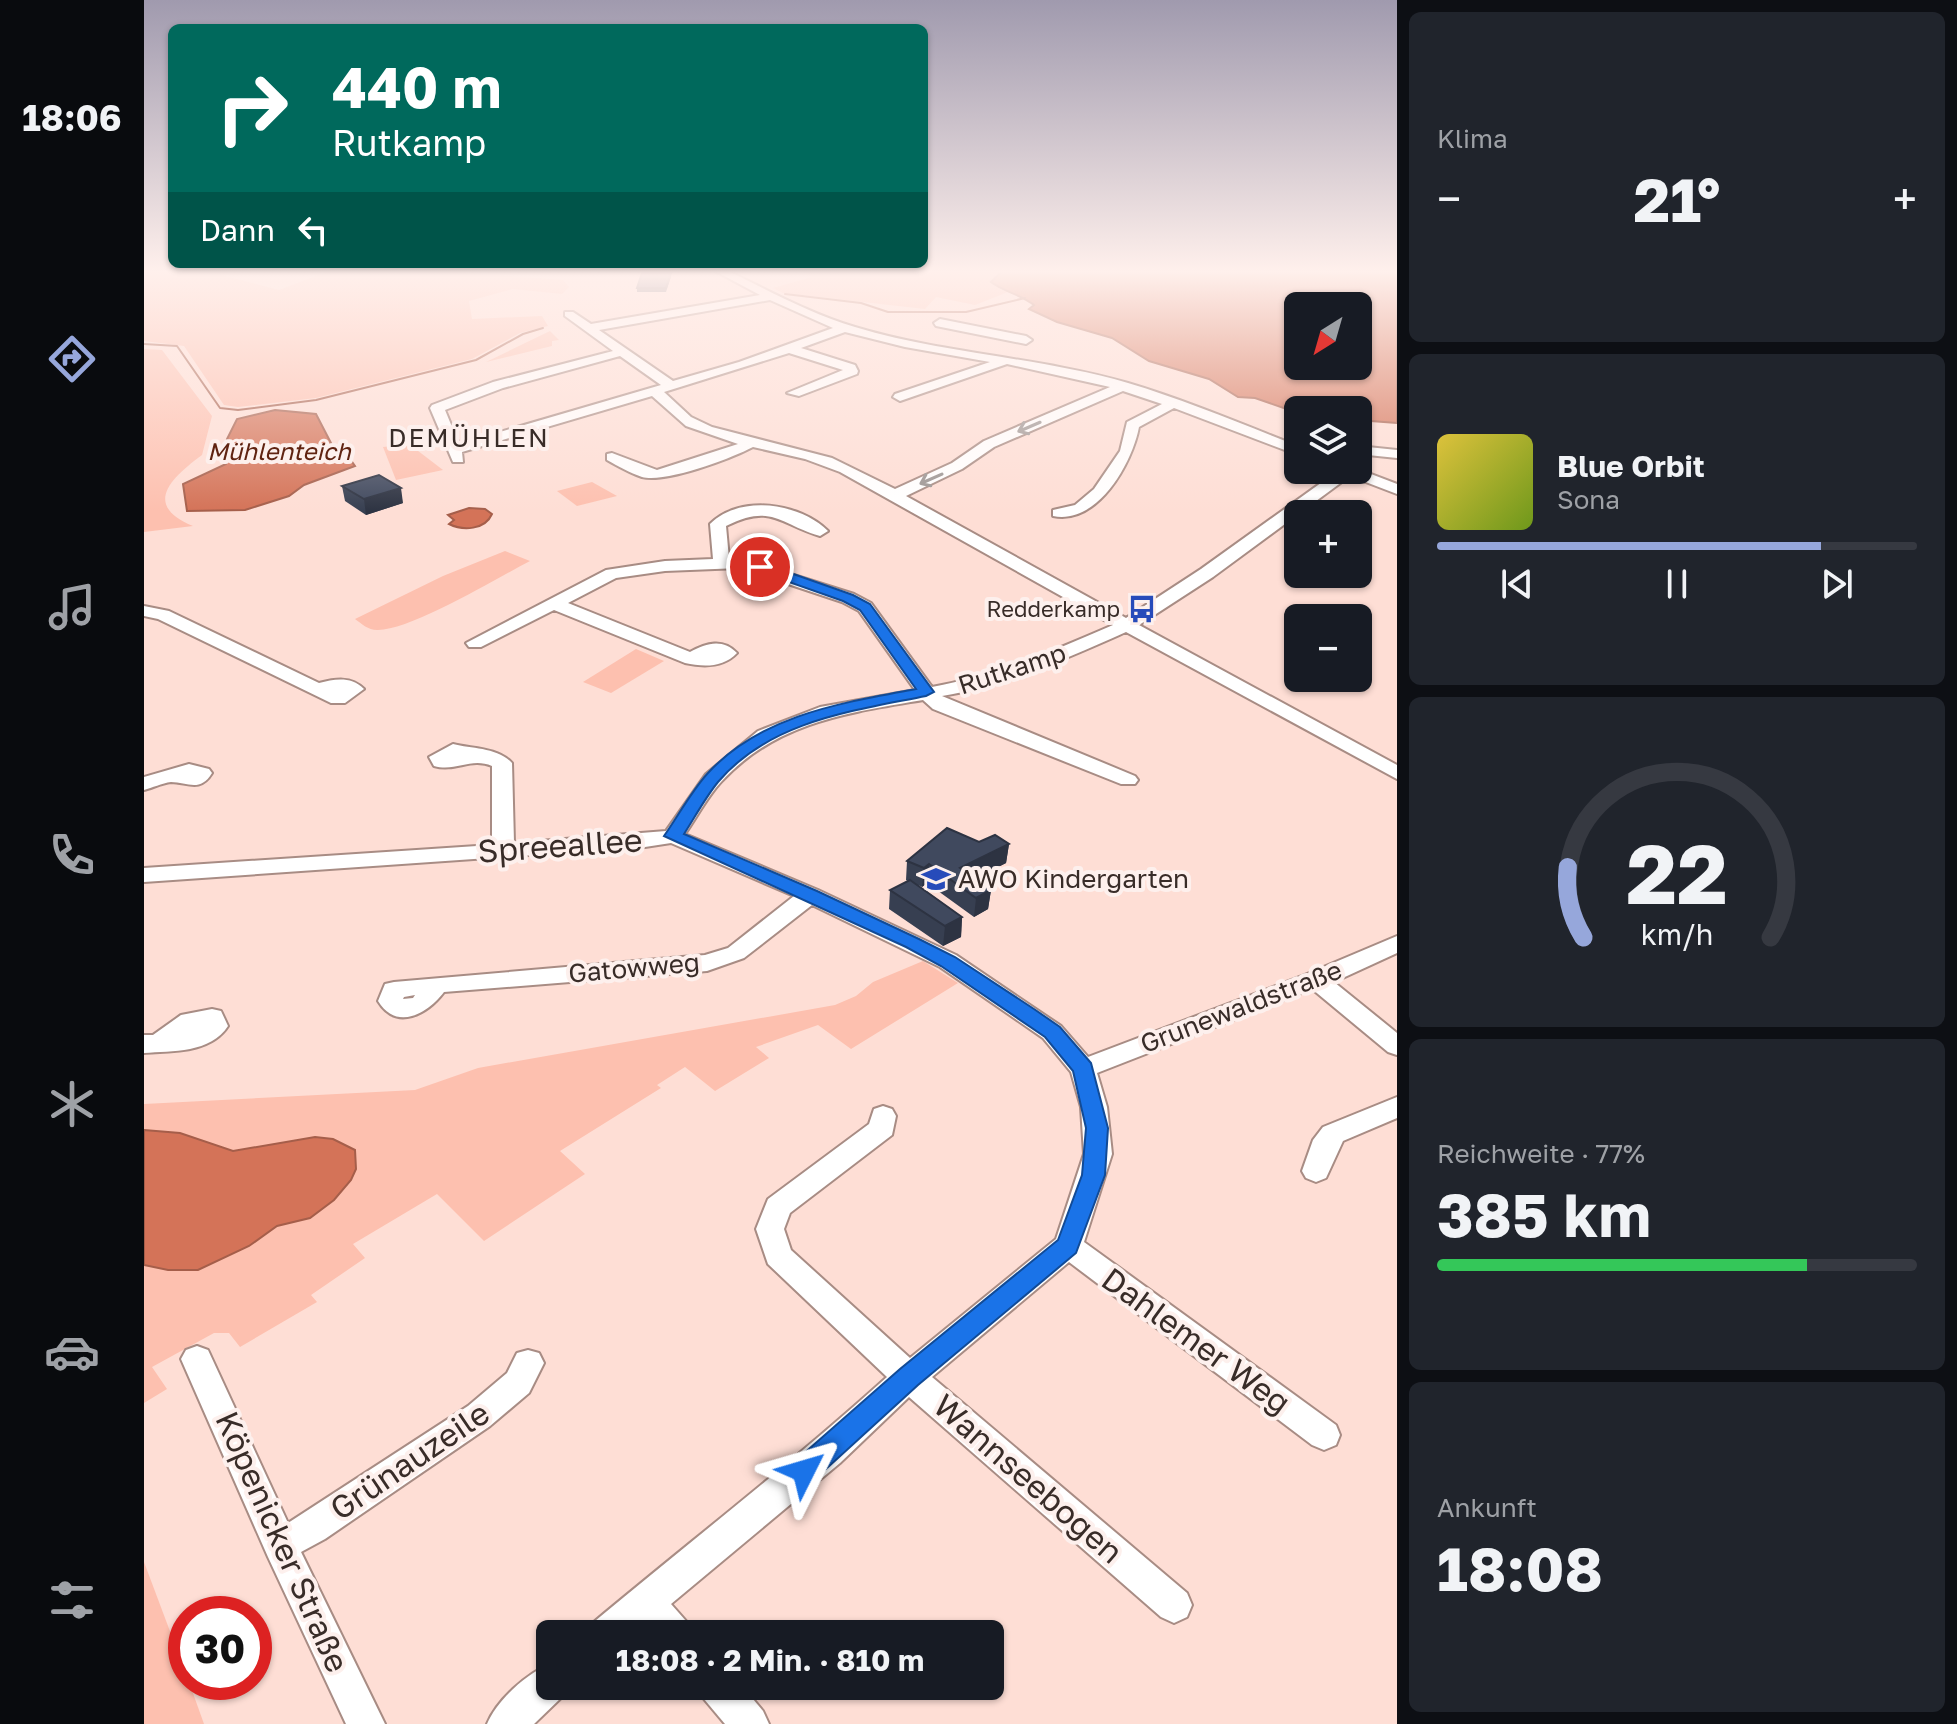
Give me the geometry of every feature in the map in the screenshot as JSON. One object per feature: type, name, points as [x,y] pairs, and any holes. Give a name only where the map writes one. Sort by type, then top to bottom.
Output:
[{"type":"street","points":[[782,351],[663,389],[457,454],[437,408],[498,385],[622,352],[663,389],[689,422],[712,432],[794,450],[829,462],[897,494],[937,522],[1397,773]]},
{"type":"street","points":[[794,393],[852,371],[798,351]]},
{"type":"street","points":[[951,351],[1124,386],[1284,446]]},
{"type":"street","points":[[900,397],[1006,360]]},
{"type":"street","points":[[897,494],[957,466],[989,444],[1124,386]]},
{"type":"street","points":[[1058,513],[1087,505],[1127,451],[1132,425],[1173,403]]},
{"type":"street","points":[[612,457],[645,473],[657,474],[731,453],[753,442]]},
{"type":"street","points":[[1372,451],[1397,454]]},
{"type":"street","points":[[1372,479],[1397,489]]},
{"type":"street","name":"Rutkamp","points":[[673,836],[713,778],[765,735],[827,711],[980,684],[1020,671],[1126,626],[1207,573],[1327,484]]},
{"type":"street","points":[[721,562],[718,524],[762,508],[780,510],[820,531]]},
{"type":"street","points":[[475,643],[621,572],[721,562],[760,567],[865,607],[926,692],[951,711],[1128,780]]},
{"type":"street","points":[[553,603],[691,659]]},
{"type":"street","points":[[144,611],[163,615],[320,688]]},
{"type":"street","points":[[464,756],[484,755],[502,763],[503,851]]},
{"type":"street","points":[[144,784],[181,774]]},
{"type":"street","name":"Spreeallee","points":[[144,875],[645,841],[673,836],[810,895],[948,961],[1052,1032],[1083,1069],[1094,1107],[1098,1154],[1068,1246],[909,1377],[828,1452],[625,1620]]},
{"type":"street","name":"Gatowweg","points":[[437,984],[707,963],[736,953],[810,895]]},
{"type":"street","name":"Grunewaldstraße","points":[[1083,1069],[1283,990],[1316,980],[1397,944]]},
{"type":"street","points":[[1316,980],[1397,1046]]},
{"type":"street","points":[[1316,1171],[1327,1140],[1333,1134],[1397,1107]]},
{"type":"street","name":"Wannseebogen","points":[[883,1116],[882,1128],[872,1137],[784,1201],[774,1214],[770,1229],[778,1256],[909,1377],[1174,1605]]},
{"type":"street","name":"Dahlemer Weg","points":[[1068,1246],[1324,1435]]},
{"type":"street","name":"Köpenicker Straße","points":[[197,1359],[280,1545],[366,1724]]},
{"type":"street","name":"Grünauzeile","points":[[280,1545],[313,1528],[479,1416],[518,1383],[528,1363]]},
{"type":"street","points":[[646,1602],[661,1620]]},
{"type":"street","points":[[506,1724],[536,1696]]},
{"type":"street","points":[[729,1700],[750,1724]]},
{"type":"shaded area","points":[[144,351],[163,351],[212,416],[202,455],[179,474],[166,492],[165,501],[169,510],[193,526],[144,532]]},
{"type":"shaded area","points":[[188,351],[486,351],[472,359],[316,398],[238,407],[224,405]]},
{"type":"shaded area","points":[[508,351],[530,351],[486,362]]},
{"type":"shaded area","points":[[409,444],[443,470],[396,480],[383,447]]},
{"type":"shaded area","points":[[592,482],[617,496],[577,506],[557,491]]},
{"type":"shaded area","points":[[505,551],[530,561],[454,602],[392,628],[368,628],[355,619],[443,576]]},
{"type":"shaded area","points":[[636,649],[664,661],[611,693],[583,682]]},
{"type":"shaded area","points":[[923,961],[958,983],[851,1049],[818,1025],[756,1047],[769,1058],[715,1091],[685,1067],[657,1085],[661,1088],[560,1151],[585,1174],[484,1241],[437,1194],[353,1244],[365,1258],[311,1295],[317,1302],[240,1347],[229,1333],[214,1333],[152,1367],[167,1389],[144,1403],[144,1104],[415,1090],[478,1068],[835,1005],[856,996],[873,982]]},
{"type":"shaded area","points":[[144,1562],[168,1626],[168,1700],[195,1700],[204,1724],[144,1724]]},
{"type":"water","points":[[1134,351],[1284,351],[1284,380],[1372,380],[1372,351],[1397,351],[1397,423],[1372,421],[1372,396],[1284,396],[1284,408],[1255,398],[1238,397],[1209,379],[1149,361]]},
{"type":"water","name":"Mühlenteich","points":[[275,410],[316,414],[332,445],[345,452],[355,466],[304,485],[289,496],[245,510],[187,511],[183,484],[226,464],[235,447],[227,439],[237,419]]},
{"type":"water","points":[[469,508],[485,509],[492,514],[484,523],[473,528],[449,524],[454,520],[448,515]]},
{"type":"water","points":[[144,1130],[180,1133],[233,1151],[315,1137],[333,1139],[355,1150],[356,1169],[334,1200],[310,1218],[277,1226],[249,1246],[198,1270],[168,1270],[144,1265]]},
{"type":"building","points":[[379,475],[401,488],[364,499],[342,486]]},
{"type":"building","points":[[947,828],[979,842],[995,835],[1009,844],[960,868],[991,890],[976,898],[929,864],[924,868],[907,861]]},
{"type":"building","points":[[910,880],[962,917],[945,926],[890,890]]},
{"type":"waterway","points":[[181,351],[220,408],[238,410],[316,400],[476,360],[491,351]]},
{"type":"place","name":"Redderkamp","points":[[1142,609]]},
{"type":"place","name":"AWO Kindergarten","points":[[936,879]]},
{"type":"district","name":"DEMÜHLEN","points":[[469,438]]},
{"type":"route","points":[[760,567],[865,607],[926,692],[827,711],[765,735],[713,778],[673,836],[872,923],[948,961],[1027,1014],[1052,1032],[1083,1069],[1097,1128],[1098,1154],[1094,1175],[1068,1246],[909,1377],[804,1471]]}]
